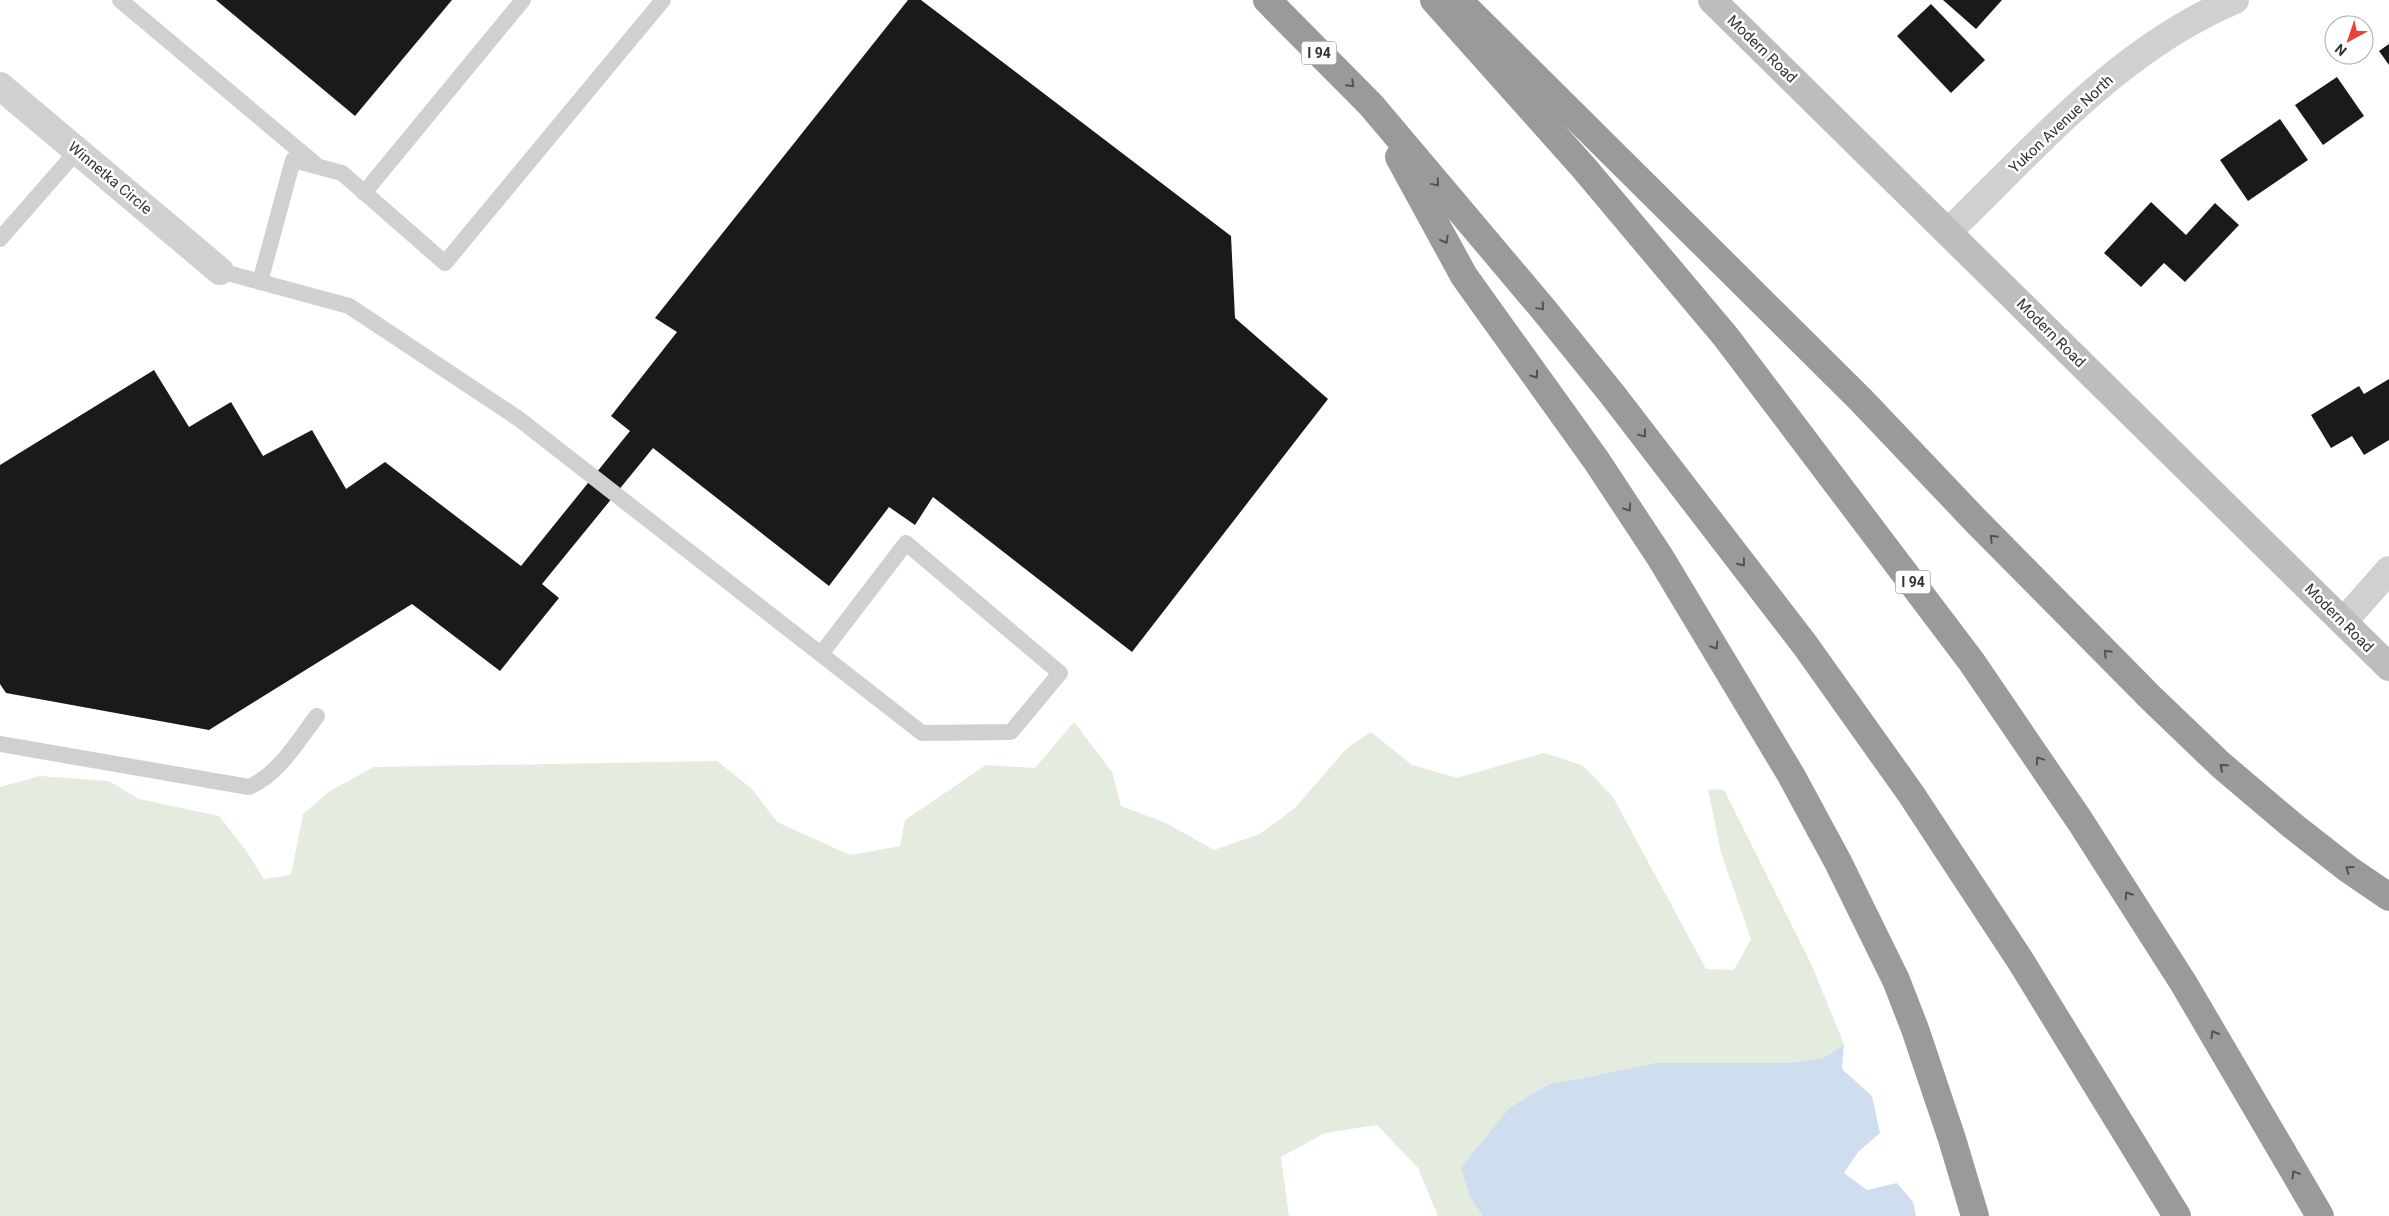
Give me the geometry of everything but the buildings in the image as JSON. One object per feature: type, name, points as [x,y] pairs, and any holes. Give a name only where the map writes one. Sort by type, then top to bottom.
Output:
[{"type":"highway","name":"I 94","points":[[1267,0],[1371,105],[1612,394],[1850,707],[1911,794],[2020,960],[2177,1216]]},
{"type":"highway","name":"I 94","points":[[1434,0],[1590,175],[1726,337],[1971,660],[2069,805],[2174,967],[2320,1216]]},
{"type":"highway","points":[[1458,0],[1861,400],[1989,535],[2221,766],[2309,839],[2389,897]]},
{"type":"highway","points":[[1371,105],[1464,276],[1596,460],[1654,549],[1791,774],[1838,862],[1896,980],[1915,1029],[1952,1139],[1975,1216]]},
{"type":"street","name":"Modern Road","points":[[1712,0],[2389,667]]},
{"type":"street","name":"Yukon Avenue North","points":[[1948,232],[2095,90],[2151,45],[2235,0]]},
{"type":"street","name":"Winnetka Circle","points":[[0,86],[220,271]]},
{"type":"street","points":[[2344,622],[2389,570]]},
{"type":"lane","points":[[120,0],[318,166]]},
{"type":"lane","points":[[364,193],[523,0]]},
{"type":"lane","points":[[260,282],[293,160],[342,173],[445,263],[663,0]]},
{"type":"lane","points":[[0,239],[78,151]]},
{"type":"lane","points":[[220,271],[349,306],[510,412],[922,733],[1011,732],[1060,673],[906,543],[821,654]]},
{"type":"lane","points":[[0,744],[249,788],[264,781],[280,764],[317,716]]},
{"type":"shaded area","points":[[1074,722],[1112,772],[1121,806],[1166,823],[1214,850],[1260,834],[1295,808],[1347,748],[1371,732],[1412,765],[1457,778],[1544,753],[1582,765],[1613,797],[1706,969],[1734,970],[1751,939],[1721,853],[1708,789],[1724,790],[1812,966],[1844,1044],[1823,1058],[1788,1063],[1654,1063],[1551,1083],[1510,1107],[1487,1136],[1471,1199],[1483,1216],[1438,1216],[1418,1168],[1377,1125],[1325,1133],[1281,1157],[1289,1216],[0,1216],[0,787],[40,776],[109,781],[139,799],[219,816],[245,849],[264,879],[291,875],[303,814],[330,791],[374,767],[717,761],[752,789],[777,822],[850,855],[900,846],[905,820],[986,765],[1035,768]]},
{"type":"water","points":[[1844,1044],[1842,1069],[1872,1096],[1880,1133],[1858,1152],[1844,1173],[1867,1190],[1897,1183],[1913,1202],[1916,1216],[1483,1216],[1471,1199],[1461,1168],[1510,1107],[1551,1083],[1654,1063],[1788,1063],[1823,1058]]}]
